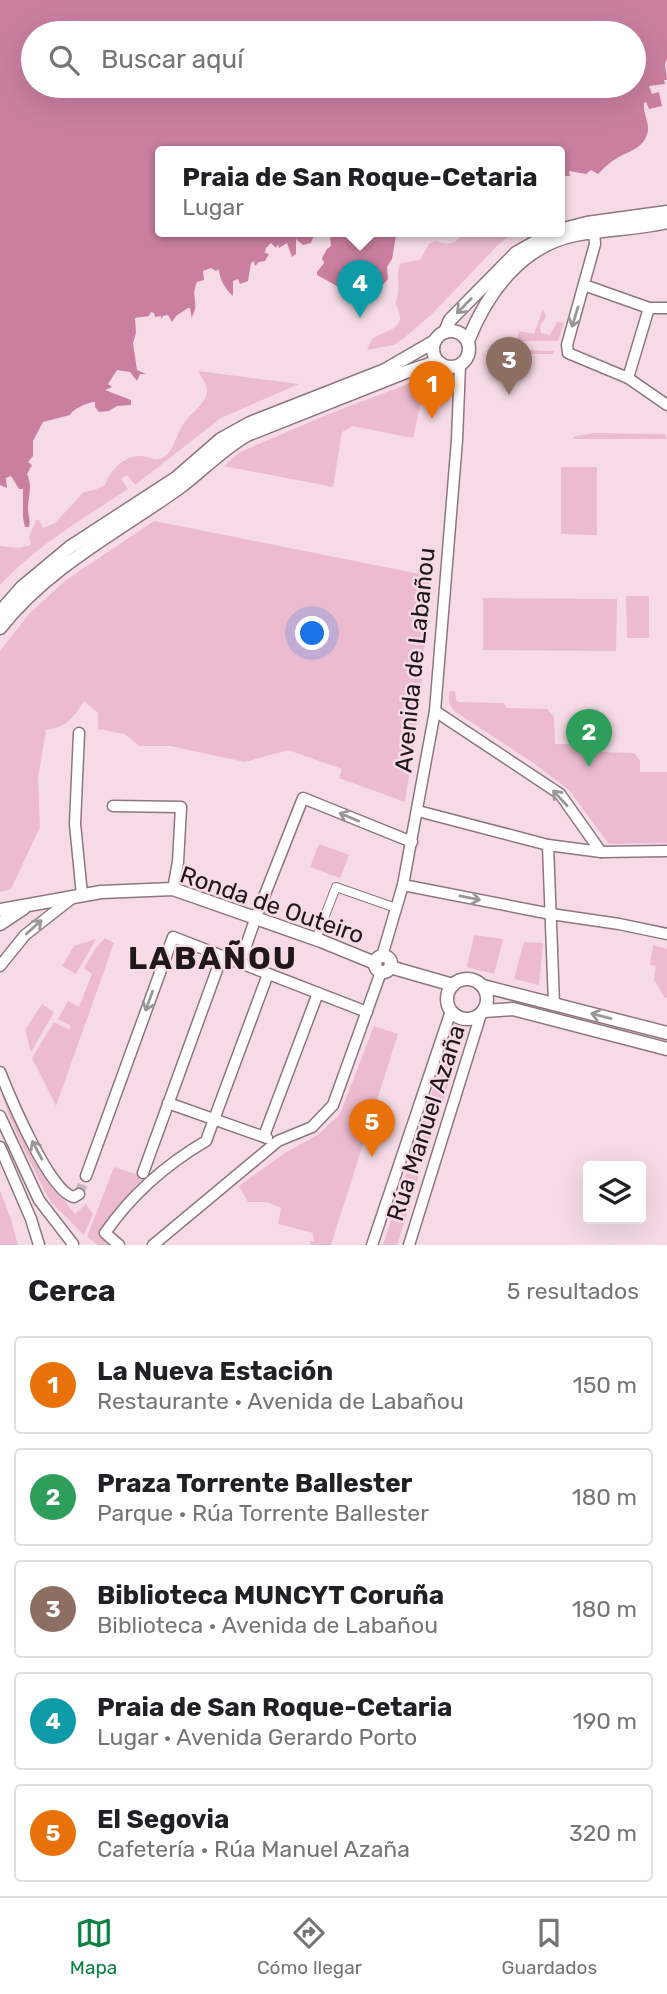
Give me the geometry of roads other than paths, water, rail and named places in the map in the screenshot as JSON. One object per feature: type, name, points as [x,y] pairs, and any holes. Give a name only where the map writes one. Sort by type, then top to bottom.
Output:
[{"type":"street","points":[[565,228],[667,212]]},
{"type":"street","points":[[0,628],[43,581],[181,487],[233,443],[406,372],[430,364],[440,363],[450,367],[460,365],[468,357],[468,341],[490,295],[525,259],[556,241],[594,232],[667,222]]},
{"type":"street","points":[[594,232],[595,244],[566,345],[568,354],[628,378],[667,405]]},
{"type":"street","points":[[440,363],[433,351],[450,320],[516,253],[544,237]]},
{"type":"street","points":[[584,285],[649,308],[667,308]]},
{"type":"street","points":[[628,378],[649,308]]},
{"type":"street","points":[[0,612],[22,587],[70,547],[176,478],[220,439],[250,423],[385,370],[440,336],[456,331],[468,341]]},
{"type":"street","name":"Avenida de Labañou","points":[[153,1245],[278,1141],[312,1127],[333,1105],[367,1012],[403,885],[435,711],[458,426],[460,365]]},
{"type":"street","points":[[435,711],[560,794],[601,852]]},
{"type":"street","points":[[0,966],[25,935],[78,896],[75,824],[79,733]]},
{"type":"street","points":[[240,963],[303,798],[412,842]]},
{"type":"street","points":[[113,806],[181,807],[178,862],[173,889]]},
{"type":"street","points":[[418,811],[548,845],[601,852],[667,852]]},
{"type":"street","points":[[548,845],[554,1004]]},
{"type":"street","points":[[403,885],[667,934]]},
{"type":"street","points":[[316,939],[336,887],[396,908]]},
{"type":"street","name":"Ronda de Outeiro","points":[[0,910],[78,896],[173,889],[382,964],[453,985],[464,979],[478,982],[483,986],[667,1032]]},
{"type":"street","name":"Ronda de Outeiro","points":[[0,924],[30,904]]},
{"type":"street","points":[[86,1176],[173,937],[367,1012]]},
{"type":"street","points":[[143,1173],[222,956]]},
{"type":"street","points":[[119,1245],[105,1233],[122,1208],[140,1189],[181,1156],[206,1142],[268,974]]},
{"type":"street","points":[[453,985],[447,1001],[451,1011],[466,1020],[483,1013],[513,1009],[667,1049]]},
{"type":"street","points":[[483,986],[488,998],[483,1013]]},
{"type":"street","points":[[264,1136],[318,993]]},
{"type":"street","name":"Rúa Manuel Azaña","points":[[372,1245],[451,1011]]},
{"type":"street","name":"Rúa Manuel Azaña","points":[[409,1245],[483,1013]]},
{"type":"street","points":[[0,1072],[53,1179],[67,1196],[74,1197],[79,1194]]},
{"type":"street","points":[[167,1103],[278,1141]]},
{"type":"street","points":[[0,1116],[39,1200],[70,1245]]},
{"type":"street","points":[[0,1147],[31,1219],[39,1245]]},
{"type":"tunnel","points":[[79,1194],[86,1176]]},
{"type":"place","name":"Praia de San Roque-Cetaria","points":[[360,318]]},
{"type":"place","name":"Biblioteca MUNCYT Coruña","points":[[509,395]]},
{"type":"place","name":"La Nueva Estación","points":[[432,419]]},
{"type":"place","name":"Praza Torrente Ballester","points":[[589,767]]},
{"type":"place","name":"El Segovia","points":[[372,1157]]},
{"type":"district","name":"LABAÑOU","points":[[213,958]]}]
